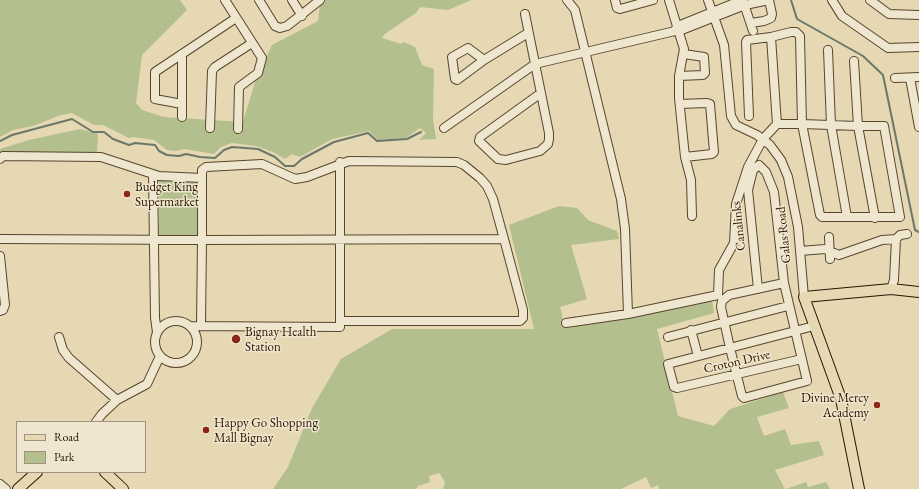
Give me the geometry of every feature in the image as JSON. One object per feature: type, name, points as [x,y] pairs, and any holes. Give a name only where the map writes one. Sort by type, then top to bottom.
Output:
[{"type":"main road","points":[[804,297],[891,290],[919,292]]},
{"type":"main road","name":"Galas Road","points":[[804,297],[841,398],[859,489]]},
{"type":"main road","points":[[18,489],[36,473]]},
{"type":"main road","points":[[106,473],[123,489]]},
{"type":"street","points":[[225,0],[262,58],[262,63],[258,73],[239,87],[238,129]]},
{"type":"street","points":[[259,0],[275,26],[280,28],[287,26],[302,16],[320,0]]},
{"type":"street","points":[[292,0],[302,16]]},
{"type":"street","points":[[567,0],[575,10],[621,199],[625,229],[628,314]]},
{"type":"street","points":[[615,0],[617,8],[620,9],[653,0]]},
{"type":"street","points":[[669,0],[684,54],[679,76],[680,104],[685,157],[691,180],[692,216]]},
{"type":"street","name":"Galas Road","points":[[708,0],[725,49],[731,116],[736,125],[763,139],[776,152],[788,177],[794,205],[804,297]]},
{"type":"street","points":[[444,128],[535,64],[586,53],[677,29],[743,2],[769,0],[772,9],[771,18],[752,27],[743,2]]},
{"type":"street","points":[[832,0],[842,16],[888,48],[919,47]]},
{"type":"street","points":[[870,0],[889,14],[919,15]]},
{"type":"street","points":[[525,14],[549,133],[548,144],[540,151],[506,160],[498,159],[479,140],[480,137],[540,94]]},
{"type":"street","points":[[182,104],[156,100],[154,97],[155,72],[236,18]]},
{"type":"street","points":[[749,116],[747,40],[796,32],[800,36],[802,124],[820,216],[898,218],[900,216],[886,127],[802,124],[777,124]]},
{"type":"street","points":[[484,60],[528,33]]},
{"type":"street","points":[[566,323],[628,314],[719,294],[719,270],[734,244],[736,204],[748,167],[763,139],[777,124],[771,37]]},
{"type":"street","points":[[210,128],[212,71],[215,67],[252,44]]},
{"type":"street","points":[[828,50],[832,125],[848,217]]},
{"type":"street","points":[[182,54],[182,117]]},
{"type":"street","points":[[679,76],[704,73],[704,57],[684,54]]},
{"type":"street","points":[[854,61],[858,126],[875,218]]},
{"type":"street","points":[[895,78],[919,77]]},
{"type":"street","points":[[910,78],[917,108],[919,127]]},
{"type":"street","points":[[680,104],[710,104],[714,152],[712,154],[685,157]]},
{"type":"street","points":[[0,159],[3,156],[101,156],[162,177],[202,178]]},
{"type":"street","points":[[201,326],[202,170],[206,167],[262,164],[295,179],[302,179],[340,162],[348,160],[457,162],[487,186],[493,199],[523,310],[523,318],[520,321],[340,321]]},
{"type":"street","points":[[157,332],[168,322],[182,322],[190,326],[340,327],[340,162]]},
{"type":"street","name":"Canalinks","points":[[758,289],[748,190],[753,170],[759,166],[766,172],[774,192],[784,283]]},
{"type":"street","points":[[153,174],[152,240],[155,318],[157,332],[155,346],[160,356],[169,362],[176,364],[189,359],[197,348],[198,342],[196,335],[190,326]]},
{"type":"street","points":[[891,290],[894,280],[896,240],[900,235],[907,234]]},
{"type":"street","points":[[829,237],[830,259]]},
{"type":"street","points":[[0,239],[504,239]]},
{"type":"street","points":[[800,251],[829,250],[839,255],[882,240],[896,240]]},
{"type":"street","points":[[0,256],[5,305],[3,310],[0,311]]},
{"type":"street","points":[[784,283],[788,306],[807,379],[806,382],[744,398],[742,396],[730,348],[721,304],[724,297],[784,283]]},
{"type":"street","points":[[668,337],[724,321],[788,306]]},
{"type":"street","points":[[691,330],[698,356],[814,326]]},
{"type":"street","points":[[59,337],[63,350],[69,358],[117,400]]},
{"type":"street","points":[[97,421],[117,400],[147,384],[160,356]]},
{"type":"street","name":"Croton Drive","points":[[698,356],[668,363],[674,386],[677,388],[802,359]]},
{"type":"street","points":[[0,484],[6,489]]},
{"type":"green space","points":[[0,0],[180,0],[187,10],[142,55],[136,103],[142,110],[164,117],[243,122],[256,79],[272,45],[318,21],[320,3],[324,0],[471,0],[448,10],[420,7],[417,12],[385,34],[382,38],[401,44],[404,42],[415,47],[422,65],[434,69],[433,119],[436,139],[419,140],[426,133],[420,128],[406,138],[378,140],[369,131],[332,139],[300,157],[292,154],[285,159],[273,152],[256,146],[232,143],[221,147],[214,154],[185,149],[176,151],[167,150],[154,140],[133,137],[129,138],[103,125],[94,125],[72,113],[61,115],[33,126],[13,130],[0,137]]},
{"type":"green space","points":[[80,129],[98,134],[97,152],[0,152],[0,149],[29,140]]},
{"type":"green space","points":[[159,180],[199,182],[199,237],[159,236]]},
{"type":"green space","points":[[559,206],[577,208],[588,220],[617,231],[619,239],[571,245],[587,299],[560,307],[565,328],[605,322],[712,300],[714,313],[657,329],[678,416],[714,426],[730,409],[783,392],[789,408],[757,417],[764,436],[785,429],[791,445],[819,441],[824,455],[775,470],[785,489],[659,489],[658,485],[651,488],[646,477],[621,489],[443,489],[445,482],[439,473],[429,476],[430,482],[418,486],[416,489],[273,489],[288,467],[312,408],[341,359],[392,329],[534,329],[509,225]]},
{"type":"green space","points":[[806,482],[808,487],[826,482],[830,489],[786,489]]},
{"type":"waterway","points":[[791,0],[797,19],[863,56],[883,75],[915,230],[919,232]]},
{"type":"waterway","points":[[0,141],[12,135],[72,119],[93,132],[104,132],[113,139],[129,145],[135,143],[155,145],[159,151],[167,155],[179,156],[186,154],[215,158],[224,150],[232,147],[258,149],[275,157],[285,166],[294,166],[302,159],[334,142],[368,133],[377,141],[407,139],[421,132]]},
{"type":"place","name":"Budget King Supermarket","points":[[127,194]]},
{"type":"place","name":"Bignay Health Station","points":[[236,339]]},
{"type":"place","name":"Divine Mercy Academy","points":[[877,405]]},
{"type":"place","name":"Happy Go Shopping Mall Bignay","points":[[206,430]]}]
